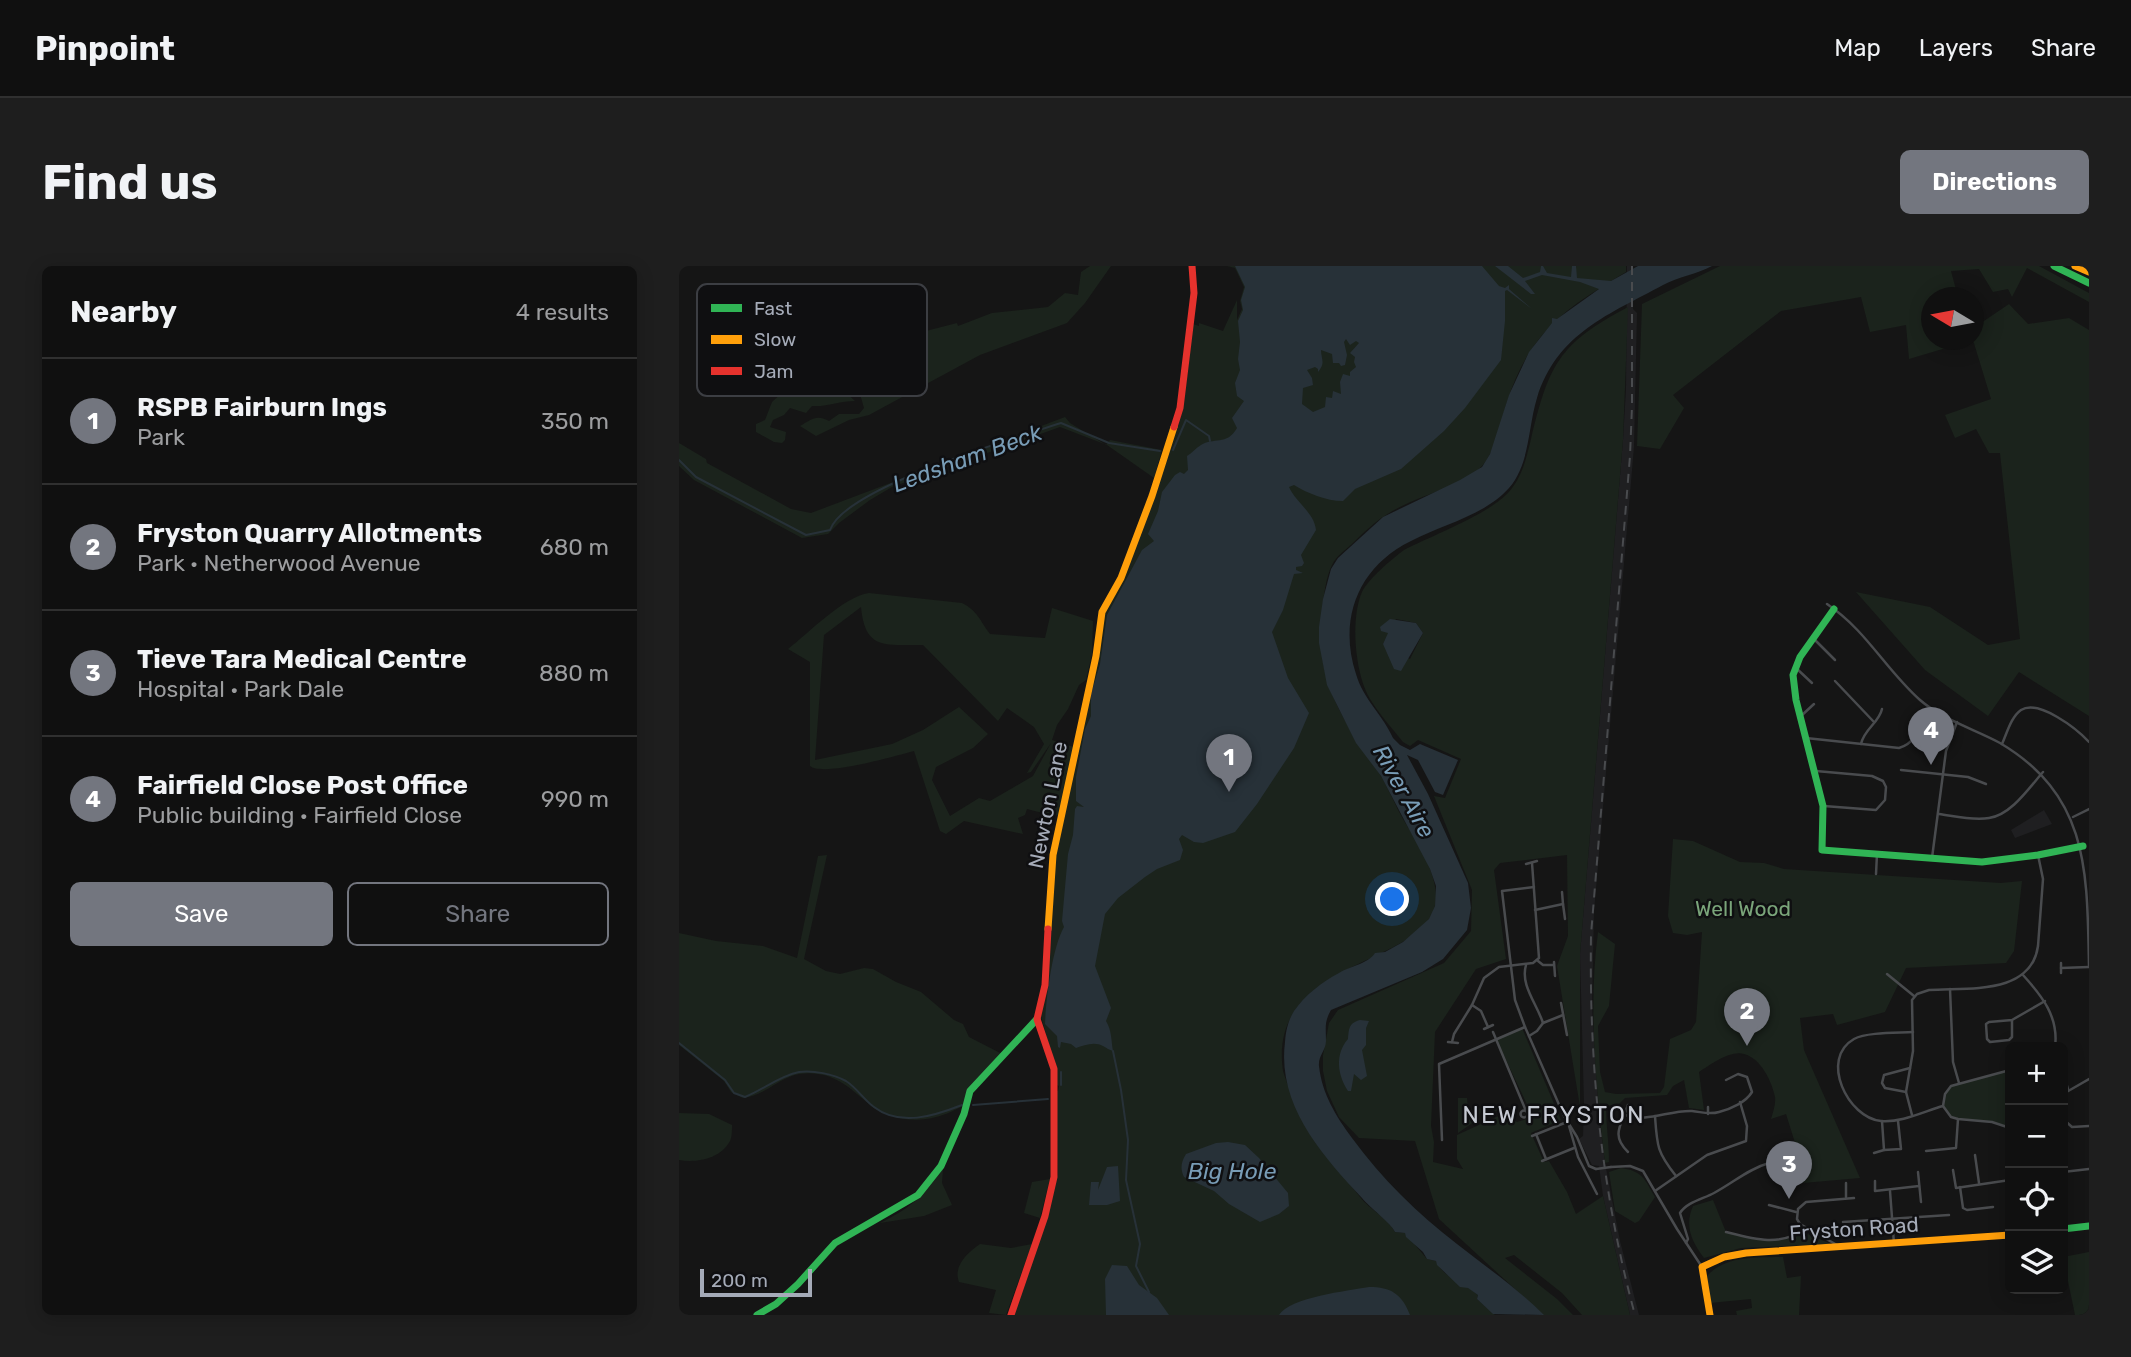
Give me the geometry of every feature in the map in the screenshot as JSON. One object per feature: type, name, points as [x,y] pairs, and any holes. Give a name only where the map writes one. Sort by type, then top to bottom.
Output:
[{"type":"main road","name":"Newton Lane","points":[[1037,1019],[1045,985],[1053,855],[1096,656],[1102,612],[1121,578],[1152,496],[1180,408],[1193,309],[1195,283],[1192,266]]},
{"type":"main road","points":[[2054,266],[2089,283]]},
{"type":"main road","points":[[2075,266],[2089,272]]},
{"type":"main road","points":[[1831,606],[1795,667],[1793,685],[1823,806],[1822,850],[1982,862],[2083,846]]},
{"type":"main road","points":[[758,1315],[776,1304],[798,1284],[835,1243],[918,1195],[941,1166],[971,1091],[1037,1019],[1054,1069],[1054,1177],[1045,1216],[1010,1315]]},
{"type":"main road","points":[[2068,1228],[2089,1226]]},
{"type":"main road","name":"Fryston Road","points":[[1702,1267],[1732,1255],[2005,1235]]},
{"type":"main road","points":[[1702,1267],[1710,1315]]},
{"type":"street","points":[[1831,606],[1864,635],[1894,674],[1931,709],[2002,744],[2043,772],[2062,795],[2083,846],[2089,875],[2089,967],[2061,968]]},
{"type":"street","points":[[1813,638],[1835,660]]},
{"type":"street","points":[[1795,667],[1812,683]]},
{"type":"street","points":[[1835,681],[1874,722]]},
{"type":"street","points":[[1800,717],[1814,704]]},
{"type":"street","points":[[2002,744],[2014,718],[2023,709],[2031,707],[2056,717],[2089,742]]},
{"type":"street","points":[[1861,744],[1865,732],[1881,716],[1882,709]]},
{"type":"street","points":[[1806,738],[1899,748],[1907,746],[1915,738],[1931,709]]},
{"type":"street","points":[[1932,858],[1948,742],[1957,722]]},
{"type":"street","points":[[1901,770],[1968,777],[1986,784]]},
{"type":"street","points":[[1816,771],[1872,776],[1883,781],[1886,787],[1885,800],[1876,810],[1823,806]]},
{"type":"street","points":[[1937,814],[1986,819],[1996,816],[2023,794],[2043,772]]},
{"type":"street","points":[[2073,817],[2089,808]]},
{"type":"street","points":[[1876,874],[1877,854]]},
{"type":"street","points":[[1912,1115],[1906,1092],[1913,1051],[1911,1004],[1914,996],[1929,990],[2003,985],[2023,975],[2033,964],[2038,946],[2043,878],[2038,855]]},
{"type":"street","points":[[1526,864],[1537,861]]},
{"type":"street","points":[[1532,863],[1540,952],[1538,961]]},
{"type":"street","points":[[1534,887],[1502,891],[1515,1000],[1575,1148],[1597,1194]]},
{"type":"street","points":[[1562,892],[1565,919]]},
{"type":"street","points":[[1535,910],[1563,904]]},
{"type":"street","points":[[1538,961],[1543,965],[1554,963],[1555,976]]},
{"type":"street","points":[[1458,1043],[1450,1042],[1484,978],[1499,967],[1538,961]]},
{"type":"street","points":[[2061,963],[2061,973]]},
{"type":"street","points":[[1526,964],[1525,978],[1532,1002],[1538,1008],[1543,1023]]},
{"type":"street","points":[[1887,974],[1914,996]]},
{"type":"street","points":[[2023,975],[2045,1001],[2054,1020],[2055,1042]]},
{"type":"street","points":[[1950,988],[1953,1062],[1959,1083]]},
{"type":"street","points":[[2012,1020],[2012,1037],[2009,1040],[1990,1042],[1987,1039],[1986,1024],[1989,1022],[2012,1020],[2045,1001]]},
{"type":"street","points":[[1561,1003],[1567,1035]]},
{"type":"street","points":[[1472,1005],[1481,1011],[1490,1026],[1484,1028]]},
{"type":"street","points":[[1529,1037],[1543,1023],[1563,1015]]},
{"type":"street","points":[[1442,1140],[1439,1064],[1525,1027]]},
{"type":"street","points":[[1493,1032],[1527,1113],[1539,1113]]},
{"type":"street","points":[[1913,1032],[1860,1037],[1851,1041],[1839,1058],[1839,1080],[1858,1112],[1882,1121],[1943,1106]]},
{"type":"street","points":[[1906,1092],[1885,1088],[1882,1078],[1884,1075],[1910,1068]]},
{"type":"street","points":[[1943,1106],[1948,1089],[1959,1083],[2005,1071]]},
{"type":"street","points":[[1625,1115],[1633,1118],[1689,1111],[1707,1114],[1721,1112],[1750,1096],[1752,1091],[1747,1077],[1738,1074],[1726,1080]]},
{"type":"street","points":[[2068,1090],[2089,1079]]},
{"type":"street","points":[[1655,1191],[1707,1155],[1746,1141],[1747,1126],[1740,1102]]},
{"type":"street","points":[[1628,1105],[1619,1128],[1619,1142],[1628,1152]]},
{"type":"street","points":[[1943,1106],[1951,1117],[2005,1126]]},
{"type":"street","points":[[1707,1114],[1708,1107]]},
{"type":"street","points":[[1655,1116],[1658,1149],[1676,1176]]},
{"type":"street","points":[[1874,1153],[1901,1149],[1898,1119]]},
{"type":"street","points":[[1931,1157],[1929,1151],[1956,1148],[1958,1119]]},
{"type":"street","points":[[1882,1121],[1884,1150]]},
{"type":"street","points":[[1567,1123],[1534,1135],[1544,1160],[1575,1148]]},
{"type":"street","points":[[1567,1123],[1577,1137],[1589,1166],[1596,1169],[1630,1166],[1643,1171],[1702,1267]]},
{"type":"street","points":[[2068,1123],[2072,1127],[2089,1126]]},
{"type":"street","points":[[1614,1144],[1619,1142]]},
{"type":"street","points":[[1975,1155],[1979,1184]]},
{"type":"street","points":[[1686,1243],[1688,1239],[1680,1213],[1683,1207],[1712,1195],[1754,1168],[1769,1163]]},
{"type":"street","points":[[2068,1171],[2089,1169]]},
{"type":"street","points":[[1952,1170],[1963,1208],[1967,1210],[1993,1207]]},
{"type":"street","points":[[1918,1172],[1921,1202]]},
{"type":"street","points":[[1875,1181],[1875,1191],[1919,1186]]},
{"type":"street","points":[[1958,1188],[2005,1181]]},
{"type":"street","points":[[1846,1183],[1846,1199]]},
{"type":"street","points":[[1890,1190],[1894,1244]]},
{"type":"street","points":[[1797,1212],[1805,1202],[1854,1198]]},
{"type":"street","points":[[1769,1205],[1797,1212]]},
{"type":"street","points":[[1941,1209],[1941,1215]]},
{"type":"street","points":[[1797,1212],[1800,1224],[1805,1229],[1833,1241],[1840,1247]]},
{"type":"street","points":[[1843,1222],[1949,1215]]},
{"type":"street","points":[[1848,1216],[1849,1222]]},
{"type":"street","name":"Fryston Road","points":[[1726,1232],[1771,1241],[1788,1239],[1805,1229]]},
{"type":"shaded area","points":[[1627,266],[1633,266],[1633,309],[1637,313],[1634,447],[1594,912],[1592,1007],[1605,1163],[1620,1241],[1639,1315],[1630,1315],[1603,1196],[1599,1166],[1592,1165],[1579,1139],[1583,1136],[1584,1104],[1580,954],[1623,440]]},
{"type":"shaded area","points":[[2044,810],[2052,824],[2015,838],[2011,830]]},
{"type":"green space","points":[[1090,266],[1111,266],[1067,323],[980,355],[927,384],[927,331],[957,323],[958,326],[992,313],[1048,307],[1065,293],[1078,295],[1081,272]]},
{"type":"green space","points":[[1227,266],[1626,266],[1626,272],[1578,303],[1540,338],[1513,384],[1494,445],[1482,466],[1466,478],[1397,509],[1371,526],[1334,562],[1328,575],[1323,602],[1323,660],[1334,699],[1424,855],[1433,876],[1436,897],[1428,920],[1409,938],[1324,983],[1300,1004],[1285,1033],[1283,1071],[1304,1123],[1321,1149],[1360,1197],[1388,1222],[1395,1232],[1405,1233],[1427,1259],[1436,1261],[1444,1272],[1478,1295],[1477,1299],[1495,1315],[1013,1315],[1048,1215],[1058,1174],[1056,1091],[1059,1086],[1040,1013],[1048,978],[1053,871],[1104,613],[1122,579],[1156,493],[1184,403],[1193,324],[1199,326],[1199,323],[1223,331],[1237,300],[1237,320],[1242,309],[1240,301],[1244,287],[1235,268]]},
{"type":"green space","points":[[1720,266],[2039,266],[2089,293],[2089,302],[2027,268],[2012,297],[2008,289],[1993,292],[1979,269],[1951,271],[1955,287],[1921,287],[1921,350],[1939,350],[1909,359],[1906,325],[1870,332],[1861,297],[1781,311],[1673,395],[1684,408],[1660,449],[1637,446],[1642,304]]},
{"type":"green space","points":[[2009,304],[2028,324],[2069,318],[2089,330],[2089,716],[2019,672],[1988,716],[1925,670],[1856,592],[1930,607],[1988,645],[2020,639],[2000,453],[1989,453],[1976,429],[1955,438],[1945,415],[1991,399],[1976,350],[1984,350],[1984,321]]},
{"type":"green space","points":[[1628,307],[1623,440],[1580,954],[1580,1107],[1557,966],[1568,936],[1567,855],[1500,863],[1494,870],[1506,959],[1476,969],[1435,1032],[1431,1126],[1434,1142],[1433,1162],[1463,1169],[1457,1159],[1457,1135],[1505,1113],[1517,1122],[1533,1117],[1496,1039],[1522,1028],[1561,1120],[1531,1133],[1544,1162],[1549,1161],[1576,1214],[1603,1196],[1630,1315],[1582,1315],[1562,1293],[1514,1255],[1505,1258],[1573,1315],[1543,1315],[1439,1219],[1415,1141],[1359,1138],[1339,1117],[1327,1091],[1323,1055],[1329,1023],[1338,1010],[1444,963],[1471,931],[1472,890],[1434,796],[1445,798],[1461,759],[1418,740],[1410,746],[1403,742],[1370,699],[1361,676],[1356,646],[1356,617],[1362,592],[1375,575],[1404,550],[1474,517],[1508,493],[1523,468],[1551,374],[1571,346],[1604,320]],"holes":[[[1396,619],[1416,623],[1423,633],[1410,659],[1383,644]]]},
{"type":"green space","points":[[778,396],[850,396],[855,401],[812,406],[806,413],[790,408],[784,415],[773,420],[770,427],[786,432],[782,443],[774,442],[756,432],[756,424],[765,420],[772,402]]},
{"type":"green space","points":[[861,396],[904,396],[869,415],[849,420],[816,436],[800,426],[814,418],[829,421],[839,414],[859,414],[864,408]]},
{"type":"green space","points":[[1065,417],[1104,444],[1060,427],[892,487],[870,500],[828,534],[802,538],[694,480],[679,466],[679,443],[706,459],[707,463],[791,509],[811,513]]},
{"type":"green space","points":[[1110,440],[1162,450],[1154,478],[1107,445]]},
{"type":"green space","points":[[869,593],[962,603],[975,613],[990,634],[1045,638],[1052,608],[1093,621],[1092,654],[1086,680],[1079,685],[1057,725],[1052,740],[1074,747],[1059,815],[1027,809],[1025,815],[1018,818],[1023,834],[964,821],[946,834],[940,831],[914,751],[844,767],[817,769],[810,766],[810,662],[788,649],[827,616],[859,596]],"holes":[[[861,607],[867,632],[880,643],[923,645],[998,721],[1007,708],[1034,727],[1044,744],[1027,773],[1031,772],[1051,743],[1033,776],[990,801],[979,798],[950,816],[932,780],[936,767],[973,748],[988,734],[959,707],[923,730],[892,744],[815,760],[824,635]]]},
{"type":"green space","name":"Well Wood","points":[[1673,839],[1693,841],[1740,862],[1764,863],[1784,869],[2001,883],[2022,881],[2014,951],[2006,963],[1906,968],[1885,1012],[1837,1025],[1833,1014],[1800,1018],[1804,1050],[1860,1178],[1803,1183],[1801,1162],[1786,1114],[1771,1119],[1775,1100],[1768,1078],[1756,1060],[1738,1053],[1720,1059],[1699,1072],[1704,1110],[1689,1108],[1684,1080],[1673,1086],[1667,1095],[1625,1098],[1617,1106],[1606,1105],[1609,1162],[1605,1163],[1593,1018],[1598,932],[1615,944],[1609,1006],[1598,1026],[1600,1072],[1605,1092],[1660,1093],[1664,1087],[1670,1039],[1691,1030],[1696,1022],[1702,932],[1687,935],[1673,933],[1668,916]]},
{"type":"green space","points":[[827,855],[804,959],[826,971],[840,974],[864,968],[873,969],[921,992],[954,1020],[963,1024],[969,1037],[1004,1055],[971,1091],[966,1105],[928,1119],[901,1118],[876,1109],[833,1078],[806,1073],[786,1078],[762,1092],[743,1098],[731,1092],[724,1081],[679,1045],[679,933],[716,941],[763,946],[797,958],[818,856]]},
{"type":"green space","points":[[2005,1071],[2005,1126],[1951,1117],[1943,1106],[1945,1094],[1951,1086]]},
{"type":"green space","points":[[1458,1098],[1467,1098],[1468,1109],[1497,1107],[1498,1111],[1480,1113],[1478,1119],[1458,1133]]},
{"type":"green space","points":[[679,1113],[709,1114],[732,1125],[730,1141],[714,1156],[693,1161],[679,1160]]},
{"type":"green space","points":[[1621,1168],[1639,1174],[1655,1197],[1635,1223],[1615,1211],[1609,1172]]},
{"type":"green space","points":[[943,1169],[942,1183],[952,1205],[924,1216],[880,1223],[915,1201]]},
{"type":"green space","points":[[1050,1179],[1040,1218],[1024,1213],[1032,1182]]},
{"type":"green space","points":[[1713,1200],[1726,1232],[1757,1240],[1788,1239],[1805,1233],[1831,1244],[1741,1248],[1704,1258],[1693,1240],[1689,1227],[1690,1213],[1693,1206]]},
{"type":"green space","points":[[980,1244],[1011,1248],[1032,1244],[1006,1315],[989,1313],[996,1290],[959,1282],[960,1265]]},
{"type":"green space","points":[[2089,1252],[2089,1315],[2075,1315],[2068,1281],[2068,1256]]},
{"type":"green space","points":[[1783,1257],[1787,1278],[1801,1276],[1799,1315],[1737,1315],[1736,1311],[1752,1308],[1751,1299],[1710,1303],[1707,1276],[1715,1269],[1742,1259]]},
{"type":"water","points":[[1235,266],[1482,266],[1499,286],[1505,288],[1509,285],[1509,289],[1532,309],[1505,291],[1501,360],[1444,431],[1401,469],[1355,489],[1343,501],[1317,496],[1294,485],[1289,487],[1312,518],[1316,530],[1301,555],[1304,563],[1296,567],[1296,570],[1303,573],[1294,574],[1283,610],[1272,632],[1288,678],[1309,713],[1294,748],[1235,832],[1203,843],[1194,842],[1182,835],[1179,839],[1183,850],[1180,860],[1145,877],[1118,898],[1105,914],[1095,966],[1111,1008],[1106,1021],[1113,1051],[1097,1044],[1076,1048],[1061,1042],[1060,1048],[1057,1036],[1045,1024],[1047,1001],[1053,960],[1064,927],[1062,921],[1068,854],[1075,809],[1077,806],[1084,807],[1076,801],[1076,777],[1085,729],[1091,716],[1091,694],[1100,664],[1107,615],[1142,550],[1154,541],[1148,534],[1158,511],[1162,492],[1175,475],[1180,472],[1184,474],[1188,470],[1187,456],[1199,446],[1229,437],[1237,428],[1232,418],[1244,401],[1237,396],[1235,383],[1240,370],[1238,321],[1243,310],[1241,300],[1245,287]],"holes":[[[1346,339],[1350,345],[1356,341],[1359,343],[1350,353],[1355,357],[1356,367],[1350,372],[1350,376],[1343,374],[1340,382],[1341,394],[1333,391],[1332,398],[1326,397],[1325,407],[1313,412],[1302,404],[1303,388],[1313,385],[1307,370],[1315,367],[1318,372],[1322,363],[1321,350],[1332,354],[1333,363],[1345,365]]]},
{"type":"water","name":"River Aire","points":[[1495,266],[1508,266],[1523,278],[1540,272],[1541,266],[1547,273],[1571,277],[1572,266],[1576,266],[1577,278],[1611,281],[1638,266],[1712,266],[1669,282],[1605,316],[1572,341],[1546,376],[1534,409],[1525,457],[1509,488],[1488,506],[1423,535],[1393,552],[1366,580],[1352,615],[1351,654],[1359,683],[1393,738],[1410,750],[1420,744],[1458,760],[1443,795],[1435,792],[1418,760],[1407,755],[1428,794],[1468,883],[1471,908],[1467,930],[1443,959],[1422,972],[1331,1010],[1326,1022],[1326,1044],[1319,1062],[1323,1086],[1346,1130],[1401,1195],[1544,1315],[1493,1314],[1477,1299],[1478,1295],[1468,1288],[1460,1287],[1436,1261],[1427,1259],[1405,1233],[1395,1232],[1347,1182],[1305,1128],[1288,1087],[1284,1065],[1290,1018],[1303,1000],[1314,989],[1343,971],[1375,953],[1385,952],[1403,942],[1429,919],[1435,906],[1436,886],[1430,869],[1381,776],[1356,743],[1327,685],[1319,643],[1319,627],[1331,569],[1338,558],[1383,517],[1482,467],[1490,454],[1509,395],[1529,352],[1552,323],[1552,318],[1557,319],[1599,289],[1580,282],[1542,275],[1525,281],[1535,294],[1531,294]]},
{"type":"water","points":[[1390,619],[1416,623],[1423,633],[1401,671],[1394,669],[1383,644],[1388,633],[1381,631],[1380,627]]},
{"type":"water","points":[[1360,1020],[1369,1021],[1366,1028],[1366,1045],[1362,1050],[1367,1076],[1361,1080],[1354,1074],[1351,1091],[1348,1091],[1340,1071],[1339,1058],[1348,1039],[1350,1026]]},
{"type":"water","name":"Big Hole","points":[[1216,1143],[1245,1145],[1259,1158],[1288,1193],[1289,1206],[1279,1214],[1260,1222],[1229,1204],[1214,1191],[1184,1177],[1182,1166],[1186,1154]]},
{"type":"water","points":[[1118,1166],[1120,1201],[1107,1205],[1089,1205],[1091,1182],[1099,1182],[1098,1190],[1107,1167]]},
{"type":"water","points":[[1112,1265],[1127,1266],[1139,1285],[1157,1298],[1169,1315],[1106,1315],[1105,1279]]},
{"type":"water","points":[[1369,1287],[1384,1288],[1395,1293],[1410,1315],[1279,1315],[1285,1309],[1307,1299]]},
{"type":"waterway","points":[[1173,450],[1186,420],[1209,436],[1210,441]]},
{"type":"waterway","name":"Ledsham Beck","points":[[679,460],[696,477],[806,535],[830,530],[842,514],[866,497],[898,481],[972,452],[1061,423],[1109,443],[1160,451]]},
{"type":"waterway","points":[[679,1043],[725,1080],[734,1093],[745,1097],[785,1077],[799,1072],[810,1072],[846,1081],[874,1107],[895,1117],[929,1116],[962,1105]]},
{"type":"waterway","points":[[1113,1051],[1128,1140],[1126,1180],[1140,1244],[1136,1266],[1149,1292]]},
{"type":"waterway","points":[[1061,1072],[1061,1085]]},
{"type":"waterway","points":[[973,1105],[1048,1099]]},
{"type":"railway","points":[[1632,266],[1630,456],[1591,935],[1591,983],[1599,1126],[1613,1221],[1635,1315]]},
{"type":"traffic: fast","points":[[2054,266],[2089,283]]},
{"type":"traffic: fast","points":[[1834,609],[1800,657],[1793,675],[1796,700],[1823,806],[1822,850],[1982,862],[2083,846]]},
{"type":"traffic: fast","points":[[757,1315],[776,1304],[798,1284],[835,1243],[918,1195],[941,1166],[964,1114],[970,1091],[1037,1019]]},
{"type":"traffic: fast","points":[[2068,1228],[2089,1226]]},
{"type":"traffic: slow","points":[[2075,266],[2089,272]]},
{"type":"traffic: slow","points":[[1048,929],[1053,855],[1096,656],[1102,612],[1121,578],[1174,427]]},
{"type":"traffic: slow","points":[[1710,1315],[1702,1267],[1724,1257],[1746,1253],[2005,1235]]},
{"type":"traffic: jam","points":[[1174,427],[1180,408],[1194,293],[1192,266]]},
{"type":"traffic: jam","points":[[1011,1315],[1045,1216],[1054,1177],[1054,1069],[1037,1019],[1045,985],[1048,929]]},
{"type":"place","name":"Fairfield Close Post Office","points":[[1931,765]]},
{"type":"place","name":"RSPB Fairburn Ings","points":[[1229,792]]},
{"type":"place","name":"Fryston Quarry Allotments","points":[[1747,1046]]},
{"type":"place","name":"Tieve Tara Medical Centre","points":[[1789,1199]]},
{"type":"district","name":"NEW FRYSTON","points":[[1554,1115]]}]
